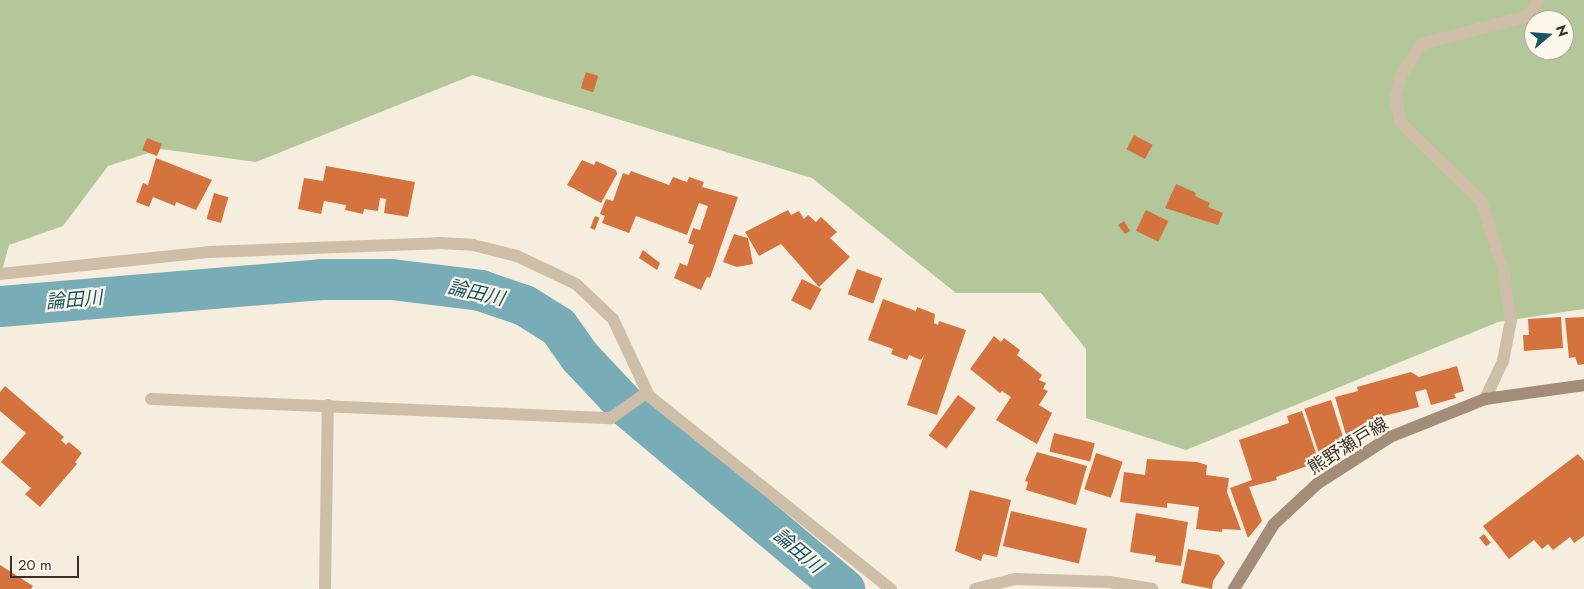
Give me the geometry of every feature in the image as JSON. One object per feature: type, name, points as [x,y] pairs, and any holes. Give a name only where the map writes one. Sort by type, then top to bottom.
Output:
[{"type":"main road","name":"熊野瀬戸線","points":[[1234,589],[1274,524],[1317,484],[1390,437],[1485,399],[1584,385]]},
{"type":"street","points":[[1485,399],[1504,361],[1511,320],[1503,268],[1481,201],[1401,123],[1395,97],[1400,78],[1421,44],[1528,16],[1539,0]]},
{"type":"street","points":[[0,274],[208,252],[438,243],[473,245],[517,256],[576,284],[613,320],[646,393],[892,589]]},
{"type":"street","points":[[151,400],[328,405],[611,418],[646,393]]},
{"type":"street","points":[[324,589],[328,405]]},
{"type":"street","points":[[975,589],[1015,579],[1109,582],[1152,589]]},
{"type":"green space","points":[[0,0],[1584,0],[1584,309],[1498,322],[1186,450],[1086,418],[1086,349],[1041,293],[956,293],[812,178],[473,75],[256,162],[161,149],[108,166],[63,226],[9,245],[0,278]]},
{"type":"building","points":[[586,72],[598,76],[593,92],[581,88]]},
{"type":"building","points":[[1134,135],[1153,145],[1145,159],[1126,149]]},
{"type":"building","points":[[147,138],[162,144],[157,156],[142,150]]},
{"type":"building","points":[[156,158],[212,180],[196,210],[176,202],[175,206],[153,197],[149,207],[136,202],[143,183],[148,185]]},
{"type":"building","points":[[582,160],[594,165],[596,161],[616,170],[617,174],[601,203],[567,185]]},
{"type":"building","points":[[326,166],[415,182],[408,217],[384,213],[386,199],[380,198],[378,211],[364,209],[363,214],[345,210],[346,205],[324,201],[321,214],[298,209],[304,178],[323,181]]},
{"type":"building","points":[[631,171],[669,185],[673,177],[687,182],[689,177],[704,182],[702,187],[738,197],[710,278],[707,277],[701,290],[674,278],[680,263],[687,266],[694,245],[688,243],[693,228],[700,230],[708,206],[699,203],[687,235],[636,216],[629,233],[602,223],[605,216],[600,214],[606,199],[613,201],[623,173],[629,175]]},
{"type":"building","points":[[1176,184],[1196,193],[1195,196],[1210,203],[1208,207],[1223,213],[1218,225],[1165,208]]},
{"type":"building","points":[[214,193],[228,197],[221,223],[207,219]]},
{"type":"building","points":[[788,210],[791,215],[799,211],[804,219],[808,215],[816,222],[821,217],[837,232],[830,238],[850,257],[819,287],[781,244],[759,256],[745,232]]},
{"type":"building","points":[[1146,210],[1168,221],[1158,242],[1136,231]]},
{"type":"building","points":[[595,216],[600,218],[595,230],[590,228]]},
{"type":"building","points":[[1124,221],[1130,231],[1125,234],[1118,225]]},
{"type":"building","points":[[734,234],[748,238],[753,264],[737,267],[723,262]]},
{"type":"building","points":[[643,250],[660,263],[657,270],[639,258]]},
{"type":"building","points":[[857,269],[882,278],[873,304],[848,294]]},
{"type":"building","points":[[802,279],[822,289],[811,310],[791,300]]},
{"type":"building","points":[[883,299],[916,311],[917,307],[935,314],[934,323],[938,325],[939,321],[966,330],[937,415],[907,405],[924,355],[921,360],[909,355],[907,360],[891,354],[893,349],[868,340]]},
{"type":"building","points":[[1561,317],[1563,348],[1524,351],[1523,335],[1529,335],[1528,319]]},
{"type":"building","points":[[1584,317],[1584,364],[1578,365],[1575,357],[1569,358],[1565,318]]},
{"type":"building","points":[[994,336],[1001,342],[1004,338],[1020,350],[1017,355],[1042,375],[1039,380],[1046,383],[1043,389],[1048,391],[1039,405],[1052,413],[1037,444],[996,420],[1011,397],[1002,391],[1000,393],[970,369]]},
{"type":"building","points":[[1457,366],[1464,391],[1454,394],[1456,398],[1431,405],[1426,389],[1415,392],[1419,407],[1372,419],[1375,427],[1346,435],[1335,397],[1358,391],[1357,387],[1411,372],[1419,377]]},
{"type":"building","points":[[5,386],[64,437],[61,440],[66,445],[69,442],[82,453],[75,462],[77,464],[40,507],[25,494],[31,488],[1,462],[26,433],[0,411],[0,392]]},
{"type":"building","points":[[958,395],[976,408],[946,448],[929,435]]},
{"type":"building","points":[[1331,400],[1346,445],[1319,453],[1304,409]]},
{"type":"building","points":[[1302,411],[1319,462],[1276,477],[1277,480],[1249,487],[1262,521],[1248,538],[1230,488],[1252,480],[1239,440],[1289,423],[1287,416]]},
{"type":"building","points":[[1054,433],[1095,443],[1090,462],[1049,451]]},
{"type":"building","points":[[1037,452],[1087,466],[1076,505],[1026,490],[1028,482],[1025,481]]},
{"type":"building","points":[[1096,453],[1123,462],[1111,498],[1084,489]]},
{"type":"building","points":[[1578,454],[1584,461],[1584,536],[1574,543],[1570,537],[1553,550],[1548,544],[1542,549],[1534,540],[1509,559],[1483,526]]},
{"type":"building","points":[[1147,459],[1197,462],[1207,465],[1206,475],[1229,478],[1227,492],[1241,530],[1222,529],[1222,532],[1196,529],[1199,507],[1167,503],[1167,508],[1120,502],[1124,472],[1145,475]]},
{"type":"building","points":[[970,490],[1011,500],[997,557],[983,554],[981,561],[955,551]]},
{"type":"building","points":[[1011,511],[1087,529],[1079,564],[1003,546]]},
{"type":"building","points":[[1136,513],[1188,522],[1181,566],[1155,562],[1156,556],[1130,552]]},
{"type":"building","points":[[1484,534],[1491,543],[1486,546],[1479,538]]},
{"type":"building","points":[[1188,549],[1219,555],[1225,563],[1213,581],[1212,589],[1181,583]]},
{"type":"building","points":[[0,565],[33,586],[31,589],[0,589]]},
{"type":"waterway","name":"論田川","points":[[0,306],[321,279],[391,279],[480,290],[524,305],[558,326],[579,356],[626,406],[844,589]]}]
